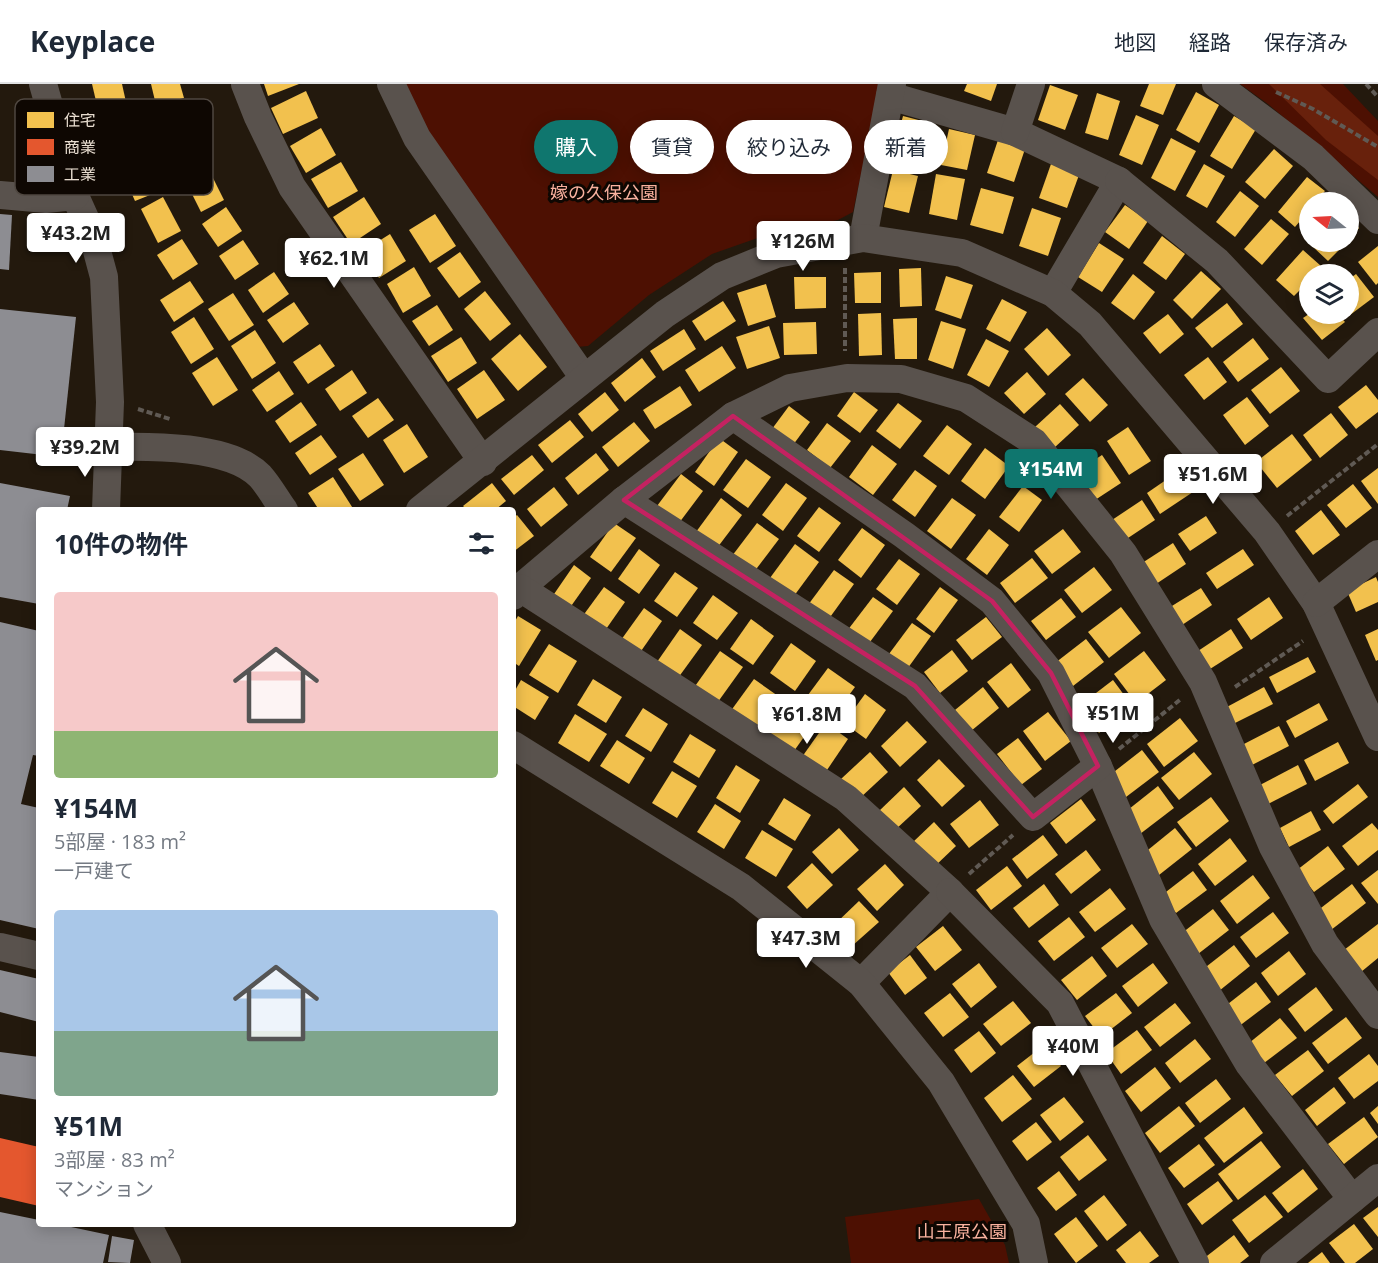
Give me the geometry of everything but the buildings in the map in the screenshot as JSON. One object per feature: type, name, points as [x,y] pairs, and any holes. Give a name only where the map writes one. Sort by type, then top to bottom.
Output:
[{"type":"street","points":[[43,84],[47,99]]},
{"type":"street","points":[[245,84],[292,188],[483,462]]},
{"type":"street","points":[[392,84],[417,138],[584,378]]},
{"type":"street","points":[[1015,132],[1031,84]]},
{"type":"street","points":[[1216,84],[1313,157],[1378,220]]},
{"type":"street","points":[[854,240],[891,90],[1015,132],[1119,181],[1217,261],[1328,379],[1378,332]]},
{"type":"street","points":[[1053,293],[1119,181]]},
{"type":"street","points":[[0,195],[46,199],[75,196],[93,236],[104,278],[109,370],[106,507]]},
{"type":"street","points":[[424,507],[665,314],[722,276],[776,254],[854,240],[962,252],[1053,293],[1090,324],[1260,523],[1321,614],[1378,737]]},
{"type":"street","points":[[1195,1263],[1060,1003],[950,892],[846,798],[517,592],[624,500],[734,416],[790,388],[847,378],[901,379],[966,398],[1034,442],[1123,553],[1207,692],[1273,847],[1314,925],[1325,944],[1378,1015]]},
{"type":"street","points":[[734,416],[904,535],[992,601],[1051,673],[1098,766],[1163,919],[1249,1064],[1352,1199]]},
{"type":"street","points":[[109,447],[195,451],[231,457],[259,475],[282,507]]},
{"type":"street","points":[[624,500],[915,686],[1033,816],[1098,766]]},
{"type":"street","points":[[1321,614],[1378,554]]},
{"type":"street","points":[[516,747],[741,887],[861,983],[941,1082],[1026,1224],[1034,1263]]},
{"type":"street","points":[[861,983],[950,892]]},
{"type":"street","points":[[0,947],[36,955]]},
{"type":"street","points":[[1274,1263],[1378,1178]]},
{"type":"street","points":[[148,1227],[166,1263]]},
{"type":"path","points":[[1366,84],[1378,97]]},
{"type":"path","points":[[1266,88],[1313,109],[1378,147]]},
{"type":"path","points":[[847,378],[854,240]]},
{"type":"path","points":[[135,402],[138,410],[172,419]]},
{"type":"path","points":[[1283,519],[1378,444]]},
{"type":"path","points":[[1098,766],[1321,614]]},
{"type":"path","points":[[950,892],[1033,816]]},
{"type":"highlighted area","points":[[733,416],[992,601],[1051,673],[1098,766],[1033,817],[915,686],[624,500]]},
{"type":"green space","name":"嫁の久保公園","points":[[403,84],[880,84],[872,120],[864,120],[864,160],[853,212],[838,220],[769,234],[712,254],[649,295],[588,346],[576,347],[416,113]]},
{"type":"green space","points":[[1240,84],[1343,84],[1378,121],[1378,197],[1268,104]]},
{"type":"green space","name":"山王原公園","points":[[979,1199],[1005,1245],[1009,1263],[851,1263],[845,1217]]},
{"type":"shaded area","points":[[1269,84],[1320,84],[1378,136],[1378,180],[1326,140]]}]
